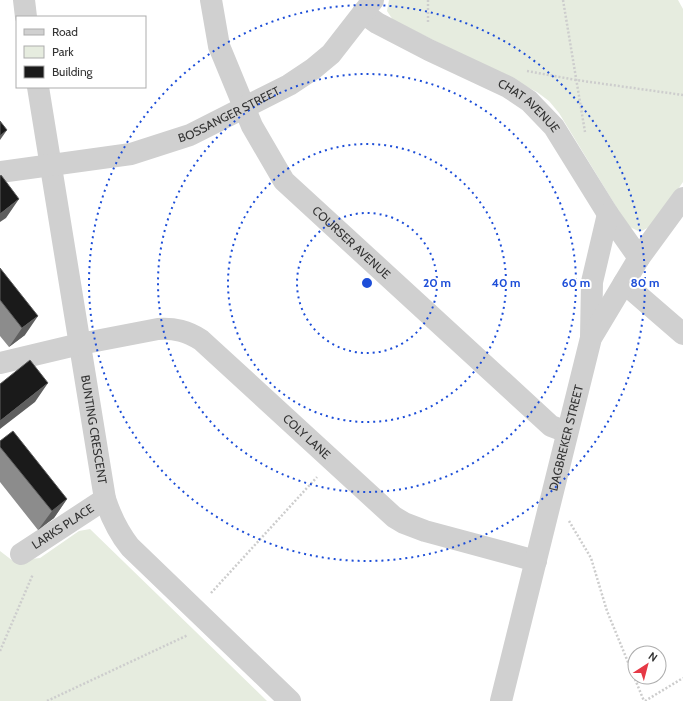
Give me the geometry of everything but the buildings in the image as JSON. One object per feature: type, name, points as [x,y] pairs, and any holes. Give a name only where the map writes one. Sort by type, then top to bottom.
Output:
[{"type":"street","points":[[24,0],[26,16]]},
{"type":"street","name":"COURSER AVENUE","points":[[211,0],[219,46],[256,132],[278,172],[290,189],[551,426],[567,432]]},
{"type":"street","name":"BOSSANGER STREET","points":[[0,172],[131,154],[190,135],[290,85],[314,69],[331,54],[368,7]]},
{"type":"street","name":"CHAT AVENUE","points":[[368,7],[384,27],[508,87],[528,101],[554,127],[608,214],[639,258]]},
{"type":"street","name":"BUNTING CRESCENT","points":[[38,88],[105,499],[118,530],[130,547],[290,701]]},
{"type":"street","name":"DAGBREKER STREET","points":[[501,701],[591,338],[639,258],[683,198]]},
{"type":"street","points":[[591,338],[592,282],[608,214]]},
{"type":"street","points":[[624,284],[683,334]]},
{"type":"street","name":"COLY LANE","points":[[0,363],[80,344],[158,329],[170,328],[191,334],[201,340],[385,510],[404,523],[425,531],[536,561]]},
{"type":"street","name":"LARKS PLACE","points":[[21,554],[105,499]]},
{"type":"path","points":[[563,0],[586,135]]},
{"type":"path","points":[[523,70],[576,80],[683,95]]},
{"type":"path","points":[[47,701],[203,617],[332,461]]},
{"type":"path","points":[[549,508],[563,512],[591,558],[607,611],[644,701],[683,678]]},
{"type":"path","points":[[0,651],[34,572]]},
{"type":"green space","points":[[389,0],[678,0],[683,9],[683,182],[653,225],[640,232],[628,226],[559,113],[549,101],[537,92],[393,20],[387,11]]},
{"type":"green space","points":[[90,529],[267,701],[0,701],[0,551],[13,561],[40,558],[79,531]]}]
